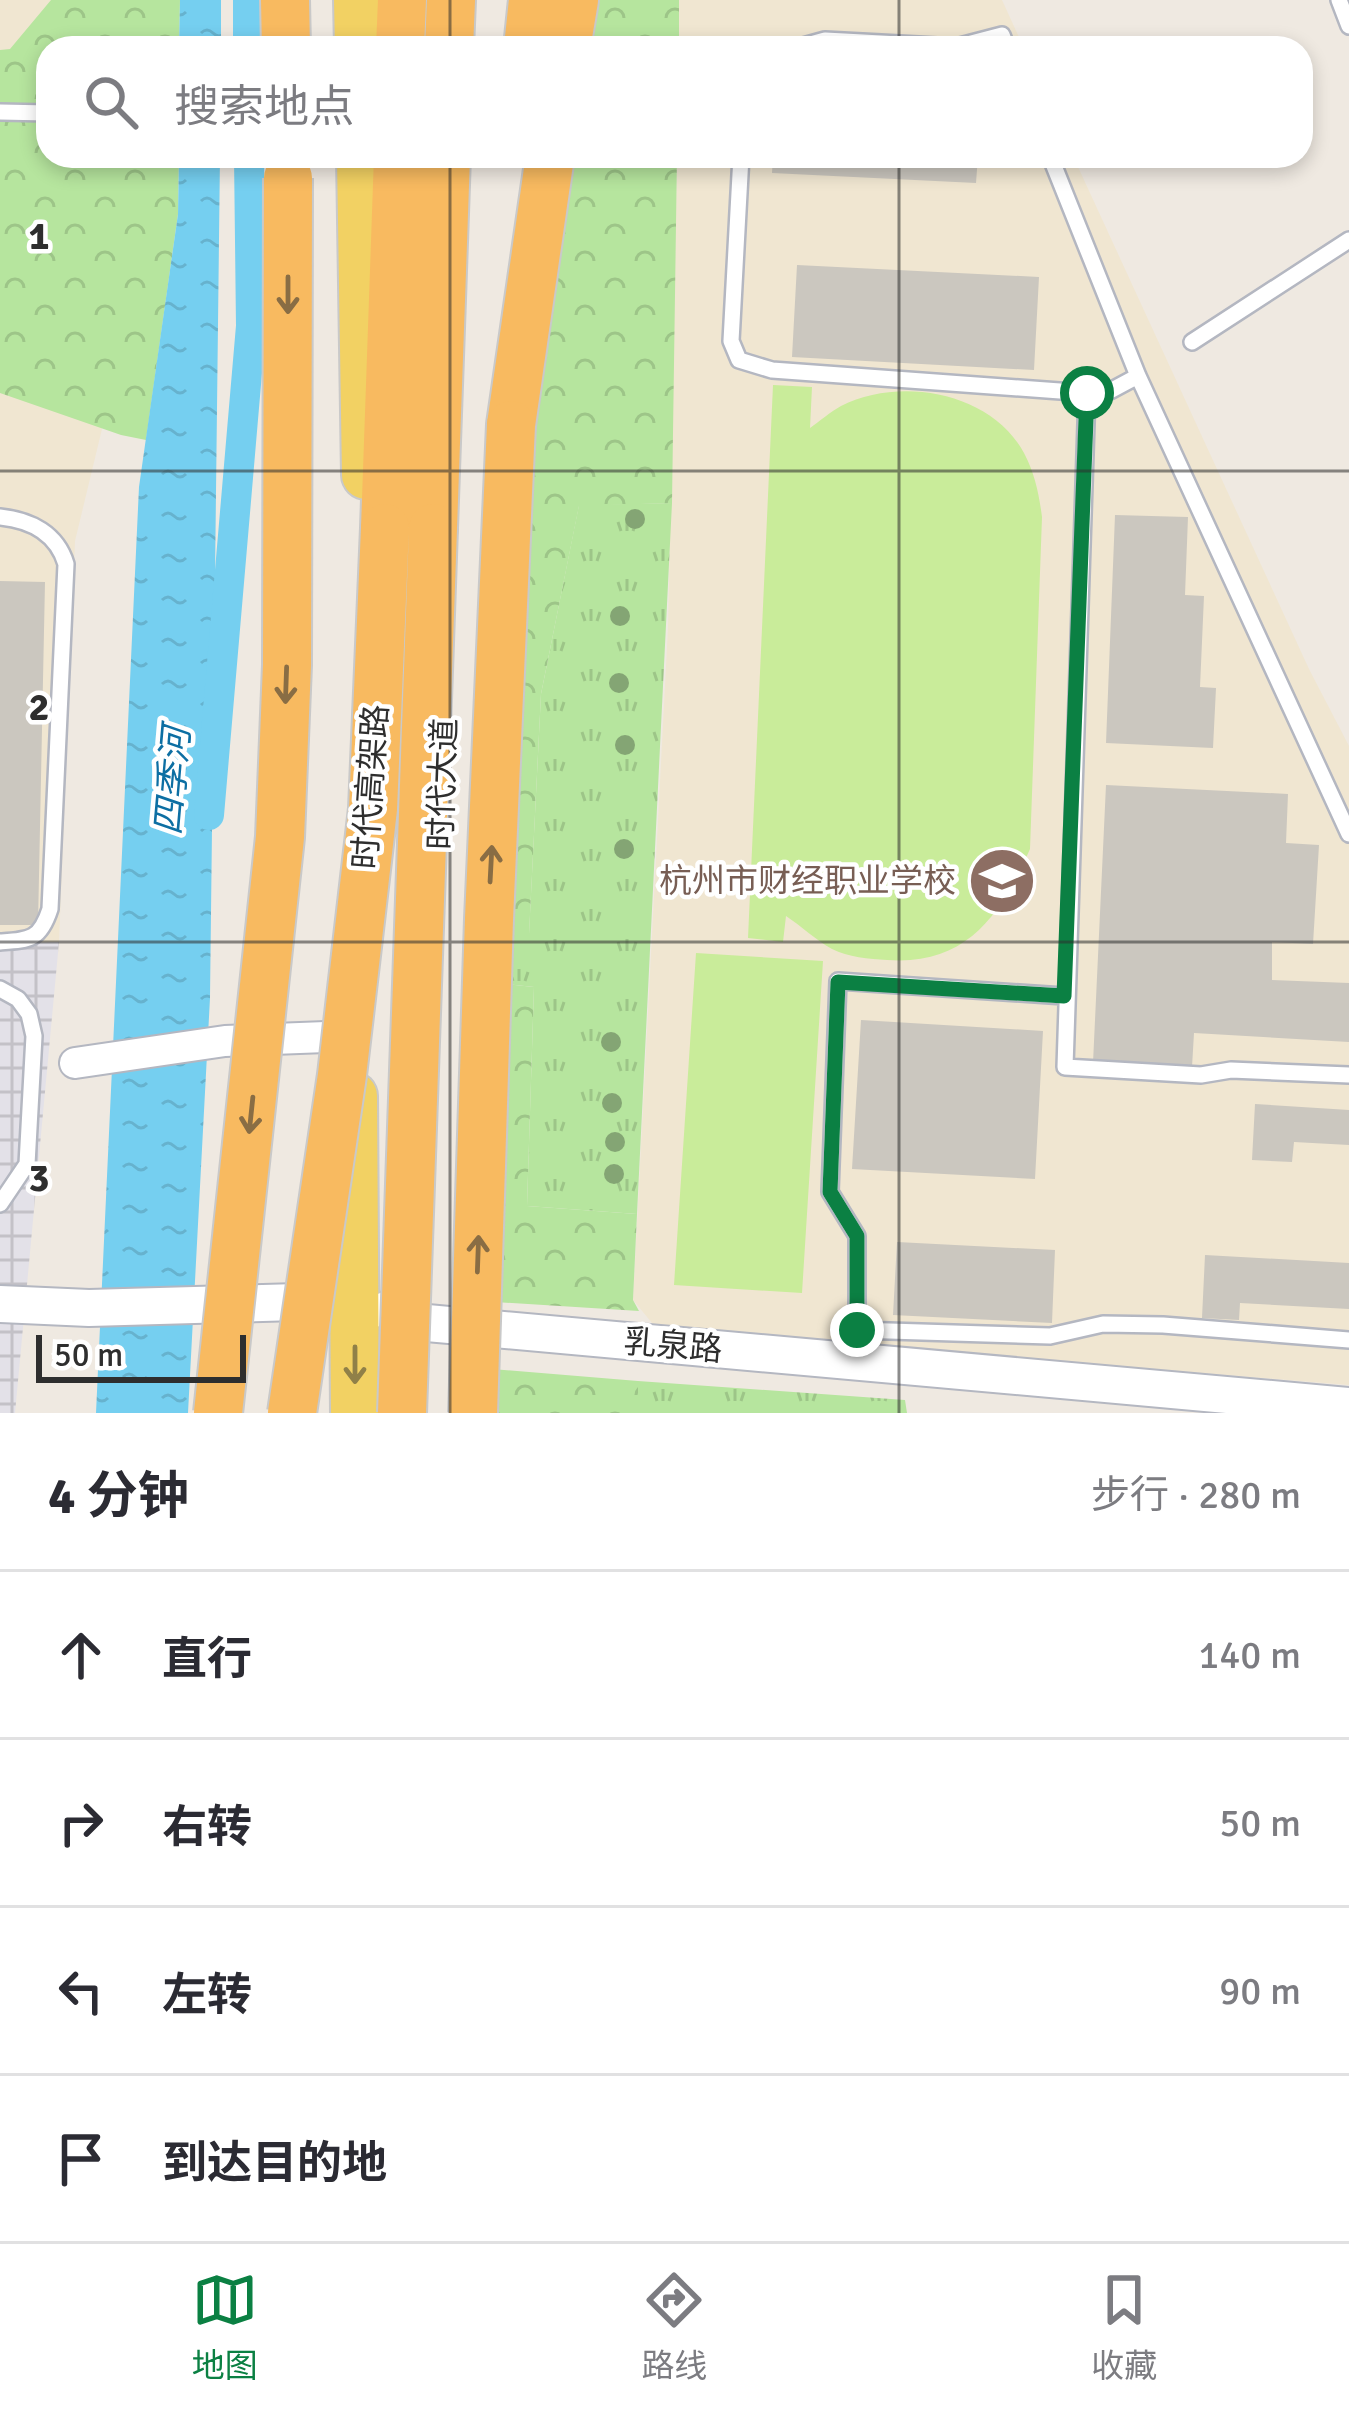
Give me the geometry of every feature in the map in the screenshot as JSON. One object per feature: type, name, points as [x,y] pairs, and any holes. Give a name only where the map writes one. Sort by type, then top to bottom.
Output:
[{"type":"highway","points":[[285,0],[286,36]]},
{"type":"highway","points":[[400,36],[402,0]]},
{"type":"highway","points":[[450,36],[451,0]]},
{"type":"highway","points":[[529,36],[533,0]]},
{"type":"highway","points":[[568,36],[574,0]]},
{"type":"highway","points":[[218,1413],[280,837],[289,473],[288,168]]},
{"type":"highway","name":"时代高架路","points":[[292,1413],[342,1075],[373,809],[398,168]]},
{"type":"highway","name":"时代高架路","points":[[402,1413],[446,168]]},
{"type":"highway","points":[[473,1413],[521,168]]},
{"type":"highway","points":[[511,425],[548,168]]},
{"type":"main road","points":[[358,0],[359,36]]},
{"type":"main road","points":[[464,36],[466,0]]},
{"type":"main road","points":[[355,1413],[352,1036],[368,551],[361,168]]},
{"type":"main road","name":"时代大道","points":[[424,1413],[461,168]]},
{"type":"street","points":[[75,1063],[225,1041],[352,1036]]},
{"type":"street","name":"乳泉路","points":[[0,1304],[88,1308],[354,1300],[427,1324],[1349,1406]]},
{"type":"lane","points":[[1339,0],[1349,26]]},
{"type":"lane","points":[[0,112],[36,113]]},
{"type":"lane","points":[[740,168],[731,341],[739,360],[772,370],[1087,393],[1110,391],[1138,376]]},
{"type":"lane","points":[[1055,168],[1138,376],[1349,834]]},
{"type":"lane","points":[[1192,342],[1349,240]]},
{"type":"lane","points":[[1087,393],[1065,1067],[1201,1075],[1231,1070],[1349,1075]]},
{"type":"lane","points":[[0,517],[42,529],[61,548],[66,564],[50,909],[44,928],[28,940],[0,942]]},
{"type":"lane","points":[[1064,996],[838,982],[830,1192],[857,1236],[857,1330],[1050,1336],[1103,1324],[1163,1325],[1349,1340]]},
{"type":"lane","points":[[0,989],[18,999],[29,1014],[34,1036],[27,1164],[0,1204]]},
{"type":"shaded area","points":[[0,0],[126,0],[68,36],[36,36],[36,168],[121,168],[102,429],[75,541],[59,942],[0,943]]},
{"type":"shaded area","points":[[679,0],[1002,0],[1018,36],[679,36]]},
{"type":"shaded area","name":"杭州市财经职业学校","points":[[677,168],[1079,168],[1349,746],[1349,1385],[657,1329],[633,1300],[668,628]]},
{"type":"shaded area","points":[[59,942],[15,1413],[0,1413],[0,943]]},
{"type":"green space","points":[[51,0],[180,0],[179,36],[36,36],[36,168],[179,168],[178,214],[146,440],[0,393],[0,50],[10,49]]},
{"type":"green space","points":[[593,0],[679,0],[679,36],[588,36]]},
{"type":"green space","points":[[568,168],[677,168],[672,503],[579,506],[541,694],[529,935],[501,933],[519,517]]},
{"type":"green space","points":[[773,385],[812,387],[810,428],[841,406],[890,392],[942,395],[967,403],[1009,432],[1034,476],[1042,517],[1030,849],[993,915],[959,945],[939,954],[915,960],[852,956],[826,945],[786,916],[783,942],[748,938]]},
{"type":"green space","points":[[672,503],[637,1214],[527,1206],[534,987],[495,983],[501,933],[529,934],[541,694],[579,505]]},
{"type":"green space","points":[[696,953],[823,961],[802,1293],[674,1285]]},
{"type":"green space","points":[[495,983],[534,987],[527,1206],[637,1214],[633,1300],[639,1311],[495,1302]]},
{"type":"green space","points":[[480,1368],[638,1381],[638,1413],[480,1413]]},
{"type":"green space","points":[[638,1381],[905,1400],[907,1413],[638,1413]]},
{"type":"water","points":[[180,0],[221,0],[221,36],[179,36]]},
{"type":"water","points":[[179,168],[220,168],[210,998],[188,1413],[96,1413],[139,487],[178,214]]},
{"type":"building","points":[[772,168],[977,168],[976,183],[772,173]]},
{"type":"building","points":[[797,265],[1039,277],[1034,370],[792,357]]},
{"type":"building","points":[[1115,515],[1188,517],[1185,595],[1204,596],[1200,687],[1216,688],[1213,748],[1106,743]]},
{"type":"building","points":[[0,581],[45,582],[38,925],[0,925]]},
{"type":"building","points":[[1106,785],[1288,794],[1286,843],[1319,845],[1313,944],[1272,942],[1272,980],[1349,983],[1349,1042],[1194,1033],[1192,1067],[1093,1063]]},
{"type":"building","points":[[861,1020],[1043,1031],[1035,1179],[852,1169]]},
{"type":"building","points":[[1255,1104],[1349,1110],[1349,1145],[1294,1142],[1292,1162],[1252,1160]]},
{"type":"building","points":[[897,1242],[1055,1250],[1052,1323],[893,1315]]},
{"type":"building","points":[[1205,1255],[1349,1263],[1349,1309],[1240,1303],[1239,1320],[1202,1318]]},
{"type":"waterway","name":"四季河","points":[[248,0],[248,36]]},
{"type":"waterway","name":"四季河","points":[[209,815],[251,326],[249,168]]},
{"type":"place","name":"杭州市财经职业学校","points":[[1002,881]]},
{"type":"route","points":[[857,1330],[857,1236],[830,1192],[838,982],[1064,996],[1087,393]]}]
